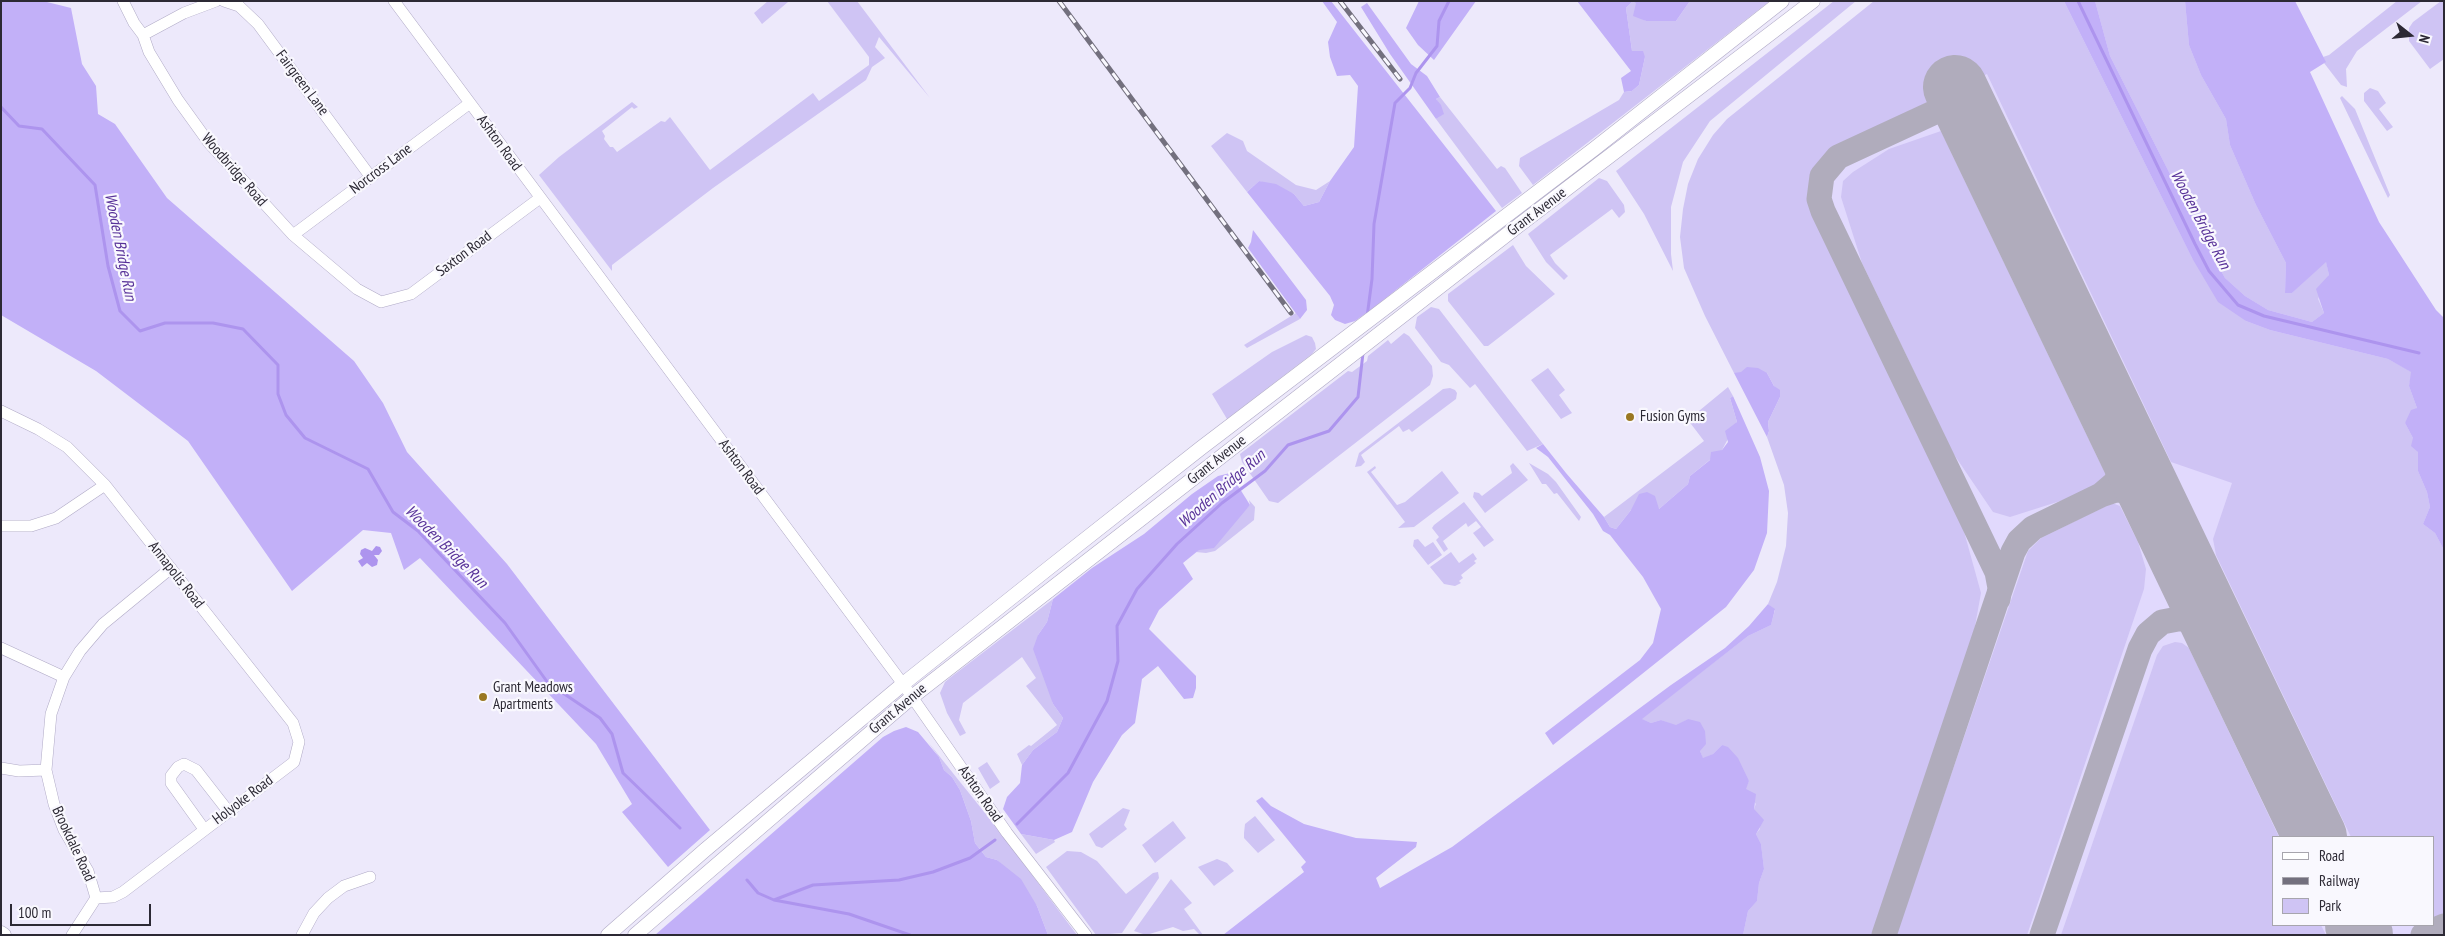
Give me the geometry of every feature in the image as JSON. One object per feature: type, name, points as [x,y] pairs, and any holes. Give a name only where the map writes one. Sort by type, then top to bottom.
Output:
[{"type":"main road","name":"Grant Avenue","points":[[608,935],[736,824],[903,684],[1136,498],[1594,149],[1782,1]]},
{"type":"main road","name":"Grant Avenue","points":[[635,935],[912,697],[1434,291],[1813,1]]},
{"type":"main road","points":[[1434,291],[1435,284],[1466,258],[1483,232]]},
{"type":"main road","points":[[1136,498],[1148,514]]},
{"type":"main road","points":[[736,824],[746,838]]},
{"type":"street","name":"Woodbridge Road","points":[[123,1],[143,34],[149,52],[178,100],[209,143],[293,235],[357,289],[384,302]]},
{"type":"street","points":[[143,34],[184,13],[216,1]]},
{"type":"street","name":"Fairgreen Lane","points":[[224,1],[239,6],[258,24],[370,176]]},
{"type":"street","name":"Ashton Road","points":[[394,1],[903,684],[1007,833],[1086,935]]},
{"type":"street","name":"Norcross Lane","points":[[293,235],[470,103]]},
{"type":"street","name":"Saxton Road","points":[[384,302],[411,294],[540,198]]},
{"type":"street","name":"Annapolis Road","points":[[1,411],[38,429],[67,448],[105,485],[293,723],[299,742],[297,757],[283,770]]},
{"type":"street","points":[[1,526],[30,526],[56,518],[105,485]]},
{"type":"street","name":"Brookdale Road","points":[[96,898],[88,871],[64,830],[57,813],[46,770],[51,714],[64,677],[80,652],[103,624],[171,568]]},
{"type":"street","points":[[1,648],[64,677]]},
{"type":"street","name":"Holyoke Road","points":[[204,830],[171,783],[170,776],[178,767],[184,764],[196,770],[228,811]]},
{"type":"street","points":[[1,768],[19,771],[46,770]]},
{"type":"street","name":"Holyoke Road","points":[[96,898],[113,897],[122,892],[283,770]]},
{"type":"street","points":[[302,935],[314,913],[328,898],[344,886],[370,877]]},
{"type":"street","points":[[72,935],[96,898]]},
{"type":"shaded area","points":[[1,1],[43,1],[71,8],[82,64],[96,86],[98,114],[115,124],[167,198],[354,361],[383,403],[407,452],[507,564],[710,830],[668,867],[622,812],[632,804],[596,744],[420,558],[404,570],[391,533],[363,530],[292,591],[188,441],[96,371],[1,315]]},
{"type":"shaded area","points":[[1322,1],[1331,1],[1496,211],[1372,309],[1355,321],[1345,324],[1335,320],[1331,315],[1334,305],[1330,296],[1247,192],[1259,181],[1276,184],[1294,194],[1304,206],[1319,202],[1330,181],[1354,147],[1358,86],[1350,75],[1337,76],[1330,57],[1328,42],[1337,22]]},
{"type":"shaded area","points":[[1419,1],[1476,1],[1434,60],[1418,45],[1406,28]]},
{"type":"shaded area","points":[[1577,1],[1690,1],[1676,21],[1646,21],[1633,16],[1636,3],[1632,2],[1626,8],[1632,51],[1643,51],[1645,57],[1639,85],[1632,91],[1624,92],[1621,78],[1631,71]]},
{"type":"shaded area","points":[[1882,1],[2217,1],[2444,440],[2444,935],[1364,935],[1866,540],[1692,225]]},
{"type":"shaded area","points":[[2064,1],[2095,1],[2110,56],[2225,278],[2245,296],[2268,310],[2312,322],[2324,313],[2316,289],[2329,275],[2326,262],[2292,293],[2285,293],[2286,263],[2256,205],[2230,145],[2226,119],[2201,75],[2189,45],[2185,1],[2295,1],[2326,62],[2310,72],[2379,222],[2436,310],[2444,318],[2444,550],[2435,533],[2423,524],[2430,507],[2427,492],[2418,471],[2418,452],[2411,446],[2413,438],[2405,423],[2411,410],[2417,408],[2409,386],[2411,372],[2388,359],[2270,330],[2246,321],[2218,302],[2192,258]]},
{"type":"shaded area","points":[[1367,3],[1411,64],[1427,76],[1440,97],[1436,99],[1441,105],[1444,114],[1436,119],[1390,54],[1361,7]]},
{"type":"shaded area","points":[[1253,230],[1306,300],[1307,310],[1300,319],[1248,248]]},
{"type":"shaded area","points":[[1747,367],[1758,368],[1767,373],[1774,386],[1780,390],[1780,397],[1768,422],[1769,431],[1767,437],[1734,373],[1741,372]]},
{"type":"shaded area","points":[[1733,396],[1760,457],[1769,491],[1767,533],[1754,570],[1726,607],[1553,745],[1545,733],[1640,660],[1653,643],[1661,609],[1643,577],[1610,535],[1603,531],[1593,514],[1548,457],[1536,448],[1543,444],[1604,517],[1610,527],[1616,529],[1631,510],[1639,494],[1647,492],[1655,496],[1659,509],[1688,484],[1690,476],[1710,460],[1711,452],[1722,450],[1728,442],[1725,431],[1737,422],[1730,398]]},
{"type":"shaded area","points":[[1230,473],[1250,505],[1214,548],[1199,550],[1183,563],[1193,579],[1159,610],[1149,629],[1196,676],[1196,688],[1193,698],[1184,699],[1158,666],[1142,679],[1135,723],[1122,735],[1093,782],[1072,832],[1054,840],[1021,834],[1003,809],[1007,797],[1020,783],[1022,765],[1033,750],[1057,732],[1063,718],[1053,704],[1033,649],[1038,635],[1047,622],[1053,599],[1092,568],[1144,534],[1192,494],[1218,476]]},
{"type":"shaded area","points":[[376,546],[380,547],[382,551],[379,555],[374,555],[378,560],[377,565],[372,567],[367,563],[362,567],[358,561],[363,558],[360,554],[361,550],[365,548],[372,551]]},
{"type":"shaded area","points":[[1768,604],[1775,609],[1771,625],[1748,636],[1642,719],[1651,723],[1661,720],[1676,725],[1688,719],[1700,722],[1705,731],[1706,744],[1700,751],[1703,758],[1713,754],[1722,745],[1728,747],[1738,758],[1749,781],[1746,789],[1756,794],[1754,809],[1764,820],[1756,834],[1761,844],[1764,869],[1759,883],[1757,901],[1748,911],[1743,935],[1223,935],[1304,872],[1301,867],[1306,862],[1256,801],[1262,797],[1271,806],[1304,824],[1356,838],[1417,842],[1416,847],[1376,878],[1380,888],[1452,847],[1671,685],[1725,648],[1749,626]]},
{"type":"shaded area","points":[[906,727],[918,732],[939,757],[944,770],[952,777],[960,790],[971,821],[975,843],[986,857],[997,860],[1021,879],[1037,906],[1048,935],[655,935],[883,737]]},
{"type":"green space","points":[[768,1],[788,2],[762,24],[754,13]]},
{"type":"green space","points":[[827,1],[857,1],[930,98],[879,37],[875,47],[885,58],[872,67],[866,80],[713,188],[612,265],[612,271],[539,175],[559,157],[632,102],[638,107],[634,109],[632,107],[602,131],[605,136],[604,139],[610,147],[613,147],[617,152],[661,121],[665,122],[670,117],[710,170],[813,93],[819,101],[869,65],[869,57]]},
{"type":"green space","points":[[1690,1],[1770,1],[1533,185],[1519,166],[1520,158],[1619,100],[1624,92],[1632,91],[1639,85],[1645,57],[1632,51],[1626,8],[1632,2],[1636,3],[1639,17],[1646,21],[1676,21]]},
{"type":"green space","points":[[1834,1],[1856,1],[1710,121],[1683,162],[1671,207],[1673,271],[1644,214],[1616,171]]},
{"type":"green space","points":[[1874,1],[2064,1],[2192,258],[2246,321],[2270,330],[2388,359],[2412,372],[2409,386],[2417,408],[2405,423],[2418,452],[2418,471],[2427,492],[2430,507],[2423,524],[2435,533],[2444,550],[2444,915],[2435,919],[2435,836],[2351,836],[2216,555],[2213,539],[2232,483],[2171,462],[1987,74],[1842,143],[1828,153],[1820,162],[1813,175],[1810,188],[1811,203],[1815,216],[1960,517],[1981,593],[1971,648],[1873,935],[1743,935],[1748,911],[1757,901],[1759,883],[1764,869],[1761,844],[1756,834],[1760,829],[1754,809],[1756,804],[1745,789],[1749,781],[1722,745],[1713,754],[1703,759],[1688,719],[1676,726],[1661,720],[1651,723],[1641,719],[1748,636],[1771,625],[1775,610],[1768,604],[1777,582],[1786,546],[1788,513],[1784,485],[1767,437],[1769,431],[1768,422],[1780,397],[1767,373],[1734,373],[1705,316],[1684,268],[1680,237],[1688,184],[1698,159],[1713,135],[1727,119]]},
{"type":"green space","points":[[2095,1],[2185,1],[2189,45],[2201,75],[2226,119],[2230,145],[2256,205],[2286,263],[2285,293],[2292,293],[2326,261],[2329,275],[2318,299],[2324,313],[2312,322],[2268,310],[2245,296],[2225,278],[2110,56]]},
{"type":"green space","points":[[2397,1],[2422,1],[2357,51],[2346,69],[2347,87],[2341,85],[2324,63],[2323,57],[2329,55]]},
{"type":"green space","points":[[2441,1],[2444,1],[2444,59],[2430,69],[2409,41],[2409,28],[2413,22]]},
{"type":"green space","points":[[2370,88],[2378,91],[2386,103],[2379,109],[2393,127],[2387,131],[2364,101],[2364,93]]},
{"type":"green space","points":[[2342,96],[2355,109],[2390,195],[2388,198],[2340,98]]},
{"type":"green space","points":[[1440,97],[1497,169],[1501,166],[1505,168],[1522,193],[1502,208],[1436,119],[1443,114],[1436,99]]},
{"type":"green space","points":[[1941,131],[2106,475],[2103,482],[2076,496],[2010,517],[1993,512],[1953,453],[1862,263],[1841,197],[1843,181],[1853,172],[1889,149]]},
{"type":"green space","points":[[1227,133],[1243,141],[1247,151],[1296,185],[1316,190],[1330,181],[1319,202],[1304,206],[1294,194],[1259,181],[1247,192],[1211,146]]},
{"type":"green space","points":[[1599,178],[1607,181],[1624,205],[1625,212],[1619,218],[1612,209],[1550,255],[1568,276],[1564,280],[1546,262],[1528,234]]},
{"type":"green space","points":[[1513,245],[1526,266],[1555,294],[1488,346],[1484,346],[1448,301],[1448,294]]},
{"type":"green space","points":[[1431,307],[1439,309],[1543,444],[1527,451],[1475,384],[1470,388],[1449,365],[1441,362],[1415,328],[1417,317]]},
{"type":"green space","points":[[1296,313],[1300,319],[1247,348],[1244,345]]},
{"type":"green space","points":[[1404,333],[1409,336],[1432,366],[1433,376],[1430,385],[1278,503],[1269,501],[1242,462],[1240,454],[1348,371],[1352,372],[1367,361],[1368,356],[1388,340],[1391,344]]},
{"type":"green space","points":[[1306,335],[1312,337],[1315,343],[1316,349],[1312,354],[1227,419],[1212,394],[1272,352]]},
{"type":"green space","points":[[1548,368],[1565,390],[1559,395],[1572,413],[1561,419],[1531,380]]},
{"type":"green space","points":[[1728,387],[1733,396],[1730,398],[1737,422],[1722,450],[1690,476],[1688,484],[1659,509],[1631,510],[1616,529],[1610,527],[1604,517],[1704,441],[1688,420]]},
{"type":"green space","points":[[1450,388],[1455,390],[1457,393],[1456,399],[1412,432],[1409,429],[1403,432],[1399,426],[1361,455],[1365,462],[1361,466],[1355,467],[1359,453],[1443,389]]},
{"type":"green space","points":[[1513,463],[1528,480],[1485,513],[1473,497],[1474,492],[1482,496],[1512,473],[1510,466]]},
{"type":"green space","points":[[1529,463],[1548,474],[1556,482],[1581,517],[1579,521],[1557,493],[1554,494],[1546,484],[1542,484]]},
{"type":"green space","points":[[1375,466],[1376,468],[1371,472],[1397,505],[1405,502],[1442,471],[1459,493],[1414,527],[1398,528],[1405,522],[1367,472]]},
{"type":"green space","points":[[1249,500],[1255,507],[1254,520],[1215,551],[1206,553],[1196,552],[1250,505]]},
{"type":"green space","points":[[1464,502],[1494,540],[1484,547],[1473,533],[1481,527],[1476,521],[1468,527],[1466,523],[1443,541],[1448,549],[1444,552],[1436,540],[1439,537],[1432,528]]},
{"type":"green space","points":[[2112,503],[2120,506],[2138,542],[2146,569],[2144,589],[2027,935],[1896,935],[2028,551],[2041,538]]},
{"type":"green space","points":[[1418,539],[1425,547],[1433,542],[1442,555],[1428,565],[1413,546],[1414,540]]},
{"type":"green space","points":[[1451,552],[1459,563],[1473,553],[1477,559],[1474,561],[1476,563],[1461,575],[1463,578],[1459,581],[1461,583],[1455,586],[1444,584],[1430,567]]},
{"type":"green space","points":[[1053,599],[1047,622],[1038,635],[1053,704],[1063,718],[1057,732],[1033,750],[1022,765],[1017,754],[1029,745],[1031,746],[1057,725],[1026,686],[1036,678],[1022,657],[963,703],[959,720],[966,733],[960,736],[947,713],[940,693],[945,682],[951,677]]},
{"type":"green space","points":[[2175,642],[2182,643],[2189,648],[2279,836],[2272,836],[2272,926],[2322,926],[2326,935],[2061,935],[2157,655],[2163,646]]},
{"type":"green space","points":[[928,742],[997,828],[1077,935],[1048,935],[1037,906],[997,860],[986,857],[975,843],[971,821],[960,790],[952,777],[944,770],[939,757]]},
{"type":"green space","points":[[987,762],[1000,782],[990,789],[978,768]]},
{"type":"green space","points":[[1123,808],[1130,810],[1124,825],[1127,829],[1102,848],[1096,846],[1089,834]]},
{"type":"green space","points":[[1255,816],[1275,840],[1258,853],[1244,838],[1245,824]]},
{"type":"green space","points":[[1173,821],[1186,838],[1155,863],[1142,845]]},
{"type":"green space","points":[[1021,834],[1054,840],[1055,842],[1036,854]]},
{"type":"green space","points":[[1067,851],[1081,852],[1097,861],[1126,894],[1153,873],[1158,872],[1159,878],[1122,933],[1096,935],[1046,867]]},
{"type":"green space","points":[[1217,859],[1227,863],[1234,871],[1214,886],[1198,867]]},
{"type":"green space","points":[[1171,879],[1192,903],[1184,909],[1203,935],[1200,935],[1194,929],[1183,931],[1173,927],[1146,935],[1134,931]]},
{"type":"waterway","name":"Wooden Bridge Run","points":[[1367,317],[1372,279],[1374,224],[1395,103],[1410,88],[1416,73],[1437,46],[1439,21],[1449,1]]},
{"type":"waterway","name":"Wooden Bridge Run","points":[[2078,1],[2209,271],[2238,305],[2264,316],[2419,353]]},
{"type":"waterway","name":"Wooden Bridge Run","points":[[1,107],[19,126],[42,129],[95,185],[108,266],[120,311],[140,331],[165,323],[213,323],[243,329],[278,365],[278,394],[286,415],[305,438],[368,469],[393,512],[418,531],[505,623],[548,683],[600,718],[612,734],[623,773],[680,828]]},
{"type":"waterway","name":"Wooden Bridge Run","points":[[1017,824],[1068,773],[1107,701],[1118,661],[1117,626],[1137,589],[1177,544],[1222,503],[1265,471],[1288,445],[1329,431],[1358,397],[1363,353]]},
{"type":"waterway","name":"Wooden Bridge Run","points":[[774,900],[813,885],[899,880],[933,872],[970,858],[995,840]]},
{"type":"waterway","points":[[747,880],[758,893],[774,900],[849,914],[910,935]]},
{"type":"taxiway","points":[[1961,100],[1838,157],[1822,176],[1819,199],[1823,211],[1997,572],[2000,588],[1998,599]]},
{"type":"taxiway","points":[[1884,935],[2013,552],[2019,541],[2033,528],[2101,495],[2115,483],[2123,468],[2126,457],[2120,431]]},
{"type":"taxiway","points":[[2101,495],[2116,490],[2131,491],[2143,496],[2158,512]]},
{"type":"taxiway","points":[[2042,935],[2140,649],[2148,634],[2162,622],[2189,619],[2209,628],[2227,653]]},
{"type":"taxiway","points":[[2360,926],[2369,935]]},
{"type":"taxiway","points":[[2423,935],[2444,926]]},
{"type":"runway","points":[[1955,87],[2315,836]]},
{"type":"runway","points":[[2357,926],[2361,935]]},
{"type":"railway","points":[[1059,1],[1291,313]]},
{"type":"railway","points":[[1340,1],[1400,79]]},
{"type":"place","name":"Fusion Gyms","points":[[1630,417]]},
{"type":"place","name":"Grant Meadows Apartments","points":[[483,697]]}]
